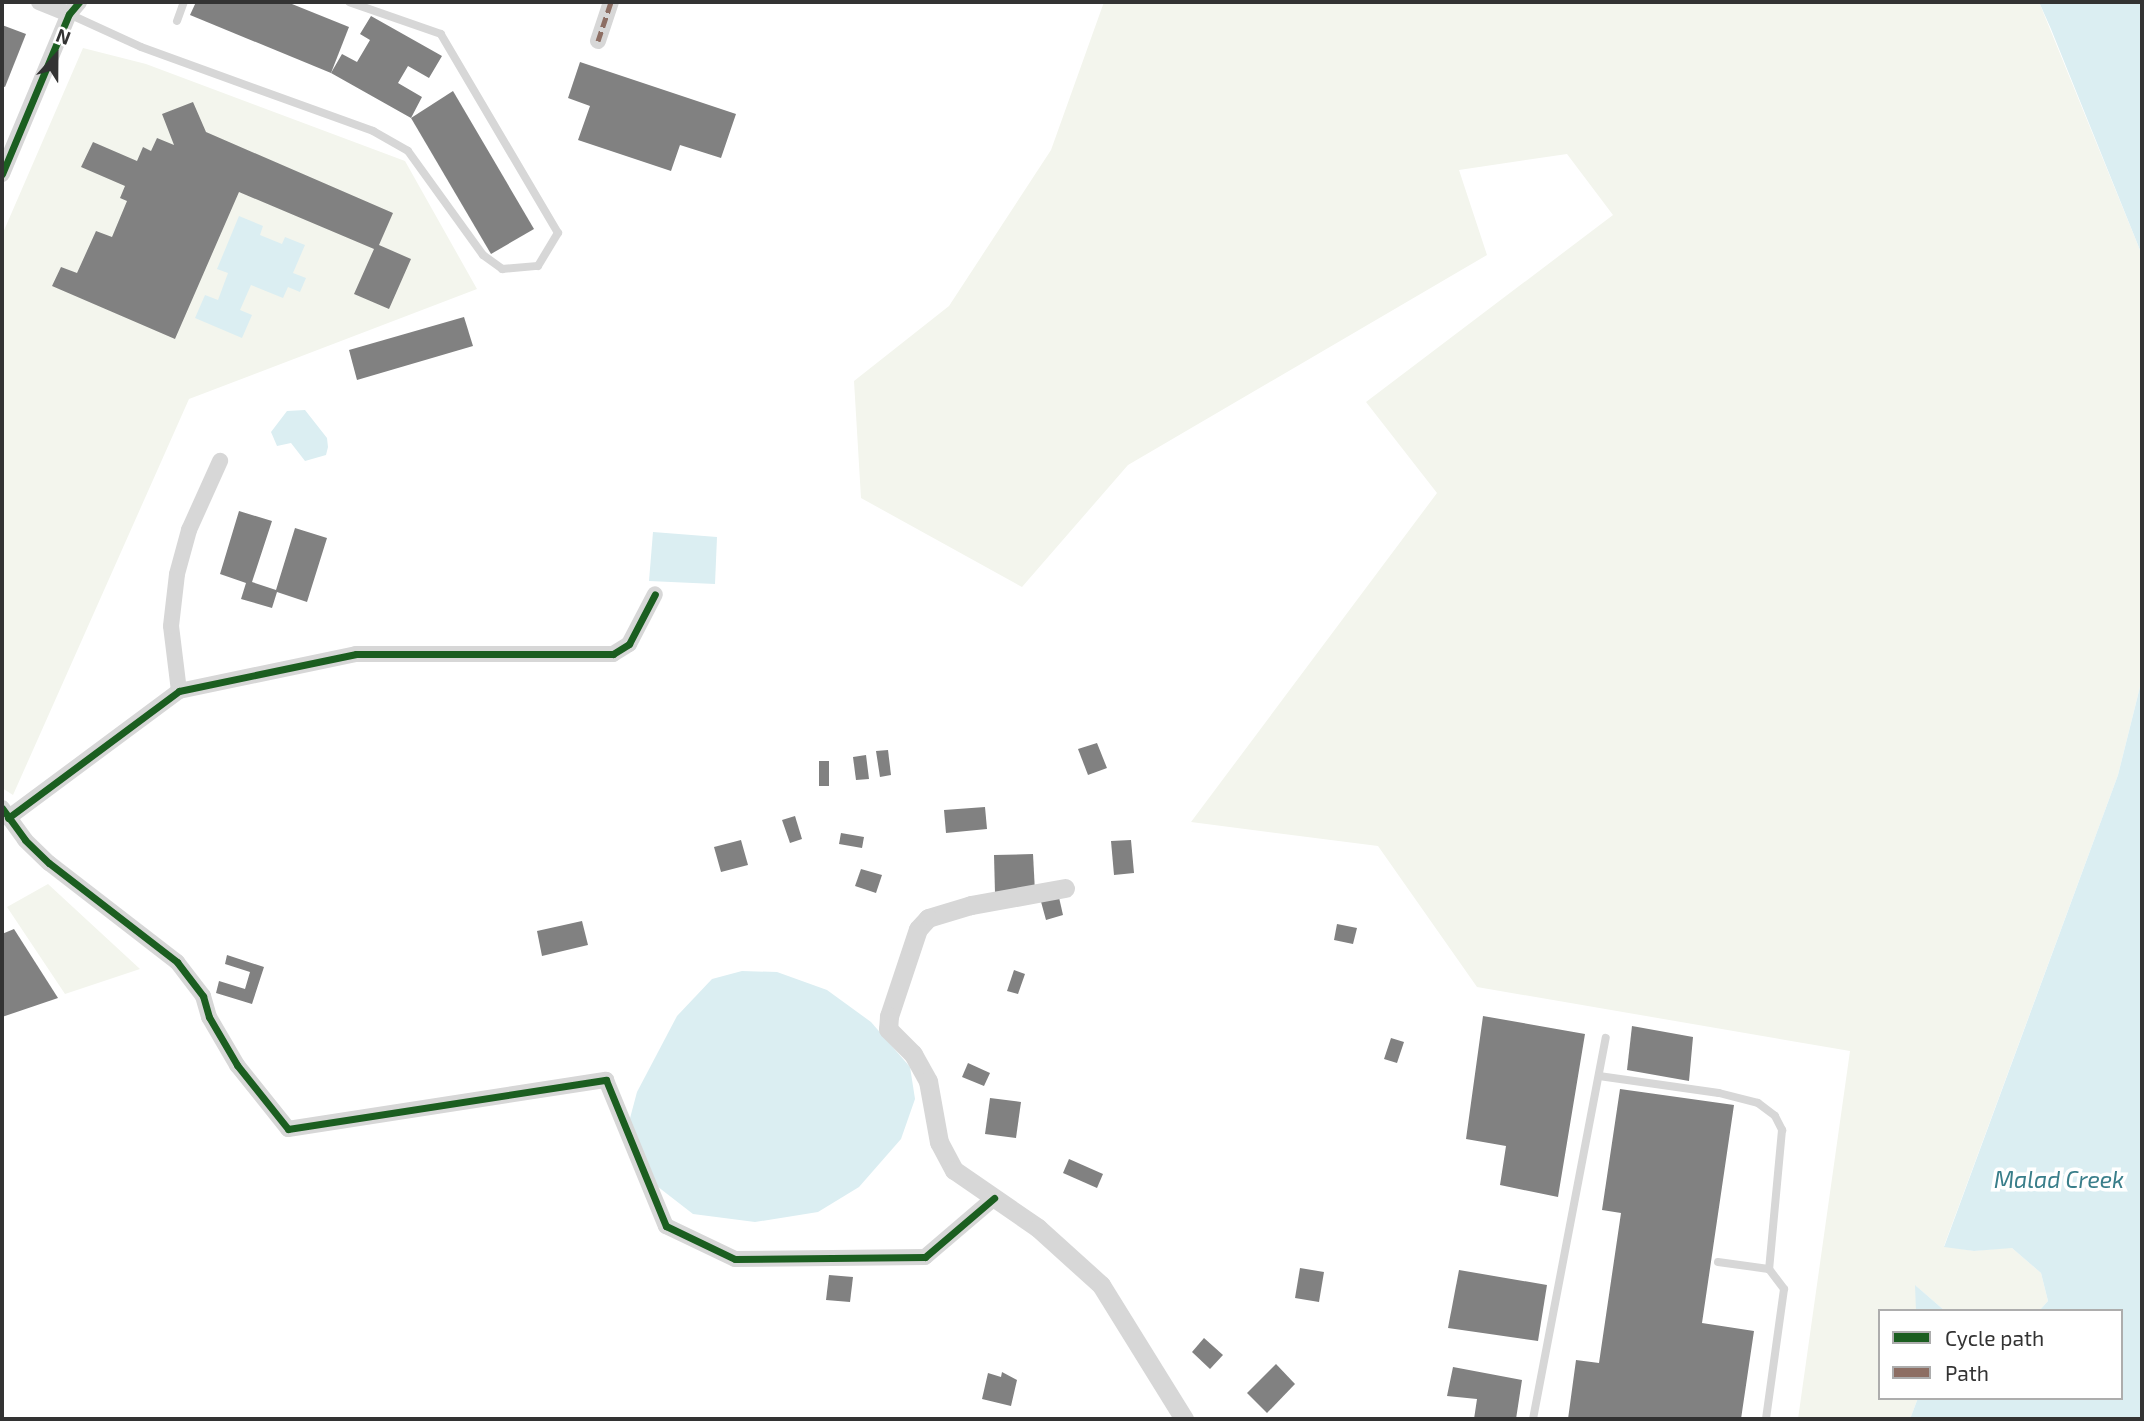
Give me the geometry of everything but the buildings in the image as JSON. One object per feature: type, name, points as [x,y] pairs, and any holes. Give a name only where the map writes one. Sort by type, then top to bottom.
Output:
[{"type":"street","points":[[2,174],[74,8],[38,2]]},
{"type":"street","points":[[597,41],[611,2]]},
{"type":"street","points":[[179,691],[172,626],[177,574],[189,530],[220,461]]},
{"type":"street","points":[[654,594],[629,644],[613,654],[356,654],[179,691],[5,813],[49,863],[177,962],[202,996],[237,1065],[288,1129],[606,1080],[666,1226],[735,1259],[925,1257],[994,1198]]},
{"type":"street","points":[[1065,888],[971,905],[928,918],[918,929],[888,1016],[894,1039],[913,1054],[928,1081],[944,1156],[954,1170],[1076,1258],[1101,1285],[1184,1419]]},
{"type":"lane","points":[[177,21],[184,2]]},
{"type":"lane","points":[[74,8],[141,47],[373,131],[408,151],[484,255],[502,269],[538,266],[558,233],[441,34],[349,2]]},
{"type":"lane","points":[[1533,1419],[1606,1038]]},
{"type":"lane","points":[[1599,1076],[1719,1093],[1758,1103],[1776,1116],[1782,1130],[1769,1269],[1784,1289],[1785,1310],[1766,1419]]},
{"type":"lane","points":[[1718,1262],[1769,1269]]},
{"type":"shaded area","points":[[1104,2],[2039,2],[2142,255],[2142,679],[2118,775],[1944,1246],[1974,1251],[2011,1247],[2041,1273],[2048,1301],[2041,1309],[1943,1309],[1916,1286],[1916,1309],[1878,1309],[1878,1400],[1917,1400],[1910,1419],[1798,1419],[1850,1051],[1477,987],[1378,846],[1191,822],[1437,493],[1366,402],[1613,215],[1567,154],[1459,170],[1487,255],[1128,465],[1022,587],[861,498],[854,381],[949,306],[1051,150]]},
{"type":"shaded area","points":[[83,48],[146,64],[405,161],[477,289],[189,399],[13,795],[2,788],[2,235]]},
{"type":"shaded area","points":[[48,884],[140,969],[65,994],[7,907]]},
{"type":"water","points":[[2039,2],[2142,2],[2142,255],[2051,29]]},
{"type":"water","points":[[239,216],[263,226],[260,235],[282,244],[285,237],[305,245],[293,273],[306,278],[300,292],[288,287],[283,298],[251,285],[240,310],[252,315],[242,338],[195,318],[205,295],[218,300],[228,273],[217,269]]},
{"type":"water","points":[[305,410],[327,438],[328,447],[326,455],[305,461],[291,443],[277,446],[271,432],[287,411]]},
{"type":"water","points":[[653,532],[717,537],[715,584],[649,581]]},
{"type":"water","name":"Malad Creek","points":[[2142,679],[2142,1419],[1910,1419],[1917,1400],[2123,1400],[2123,1309],[2041,1309],[2048,1301],[2041,1273],[2012,1248],[1974,1251],[1944,1247],[2118,775]]},
{"type":"water","points":[[742,971],[777,972],[827,990],[871,1022],[910,1067],[915,1099],[901,1139],[859,1187],[818,1212],[755,1222],[693,1214],[653,1183],[629,1122],[637,1092],[677,1016],[712,979]]},
{"type":"water","points":[[1915,1285],[1943,1309],[1916,1309]]},
{"type":"marked path","points":[[598,41],[611,2]]},
{"type":"cycle path","points":[[2,174],[69,14],[79,2]]},
{"type":"cycle path","points":[[8,818],[179,691],[356,654],[613,654],[629,644],[655,594]]},
{"type":"cycle path","points":[[2,808],[25,840],[49,863],[177,962],[203,996],[209,1017],[237,1065],[288,1129],[606,1080],[666,1226],[735,1259],[925,1257],[994,1198]]}]
